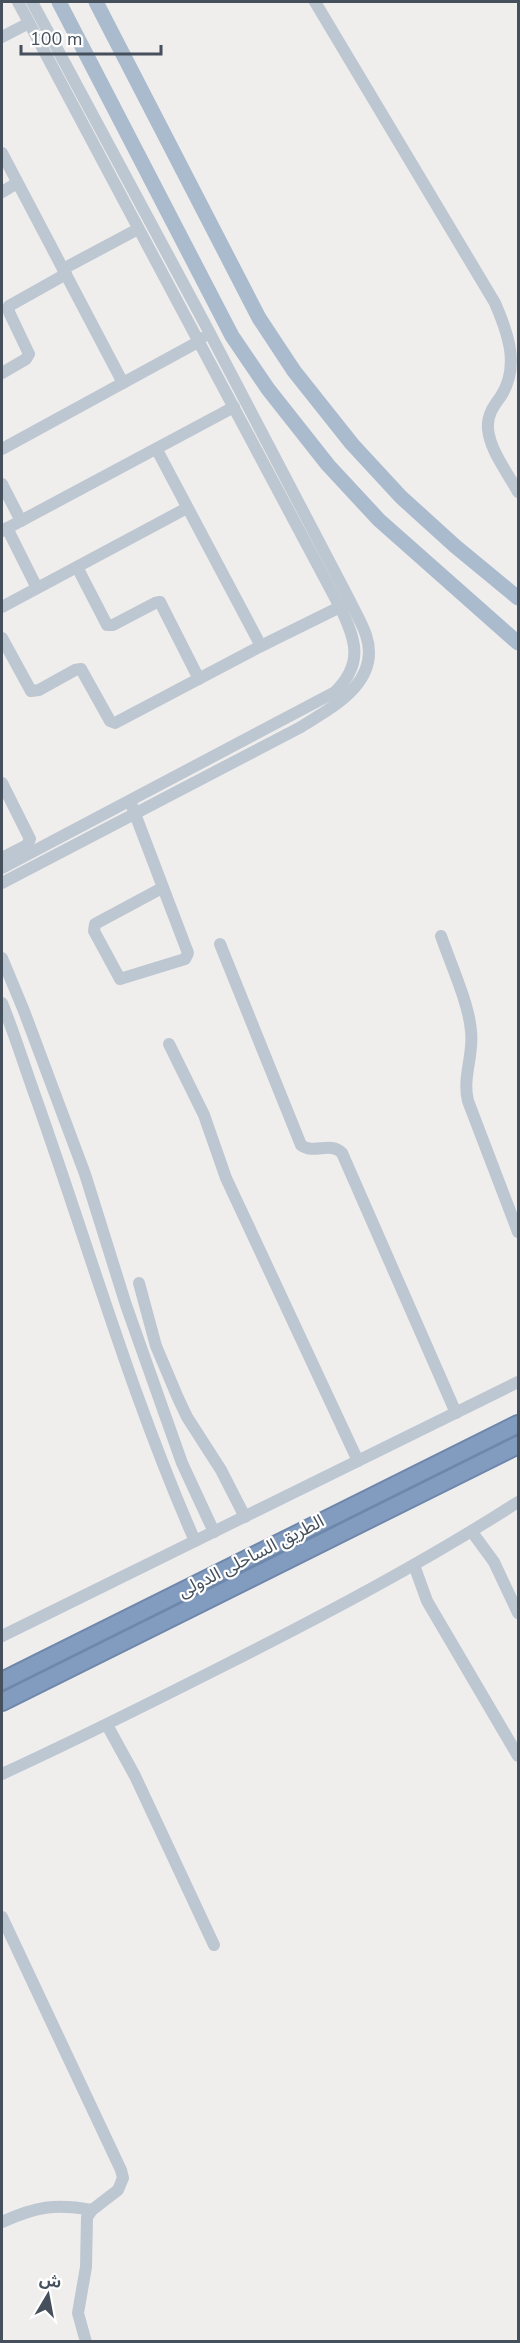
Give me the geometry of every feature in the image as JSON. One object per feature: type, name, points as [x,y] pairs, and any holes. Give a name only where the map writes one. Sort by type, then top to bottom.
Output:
[{"type":"highway","name":"الطريق الساحلى الدولى","points":[[2,1681],[519,1424]]},
{"type":"highway","name":"الطريق الساحلى الدولى","points":[[2,1702],[519,1445]]},
{"type":"highway","points":[[2,1676],[25,1670]]},
{"type":"main road","points":[[59,2],[232,336],[268,389],[321,457],[379,520],[519,643]]},
{"type":"main road","points":[[96,2],[259,318],[294,371],[332,420],[389,484],[428,522],[519,598]]},
{"type":"street","points":[[4,862],[132,807],[298,728],[347,697],[356,688],[366,666],[368,654],[366,635],[345,604],[198,342],[18,2]]},
{"type":"street","points":[[2,883],[335,692],[351,672],[355,657],[355,642],[345,604],[208,331],[32,2]]},
{"type":"street","points":[[315,2],[495,303],[505,325],[511,346],[510,369],[505,387],[490,411],[488,431],[494,449],[519,492]]},
{"type":"street","points":[[2,37],[29,23]]},
{"type":"street","points":[[2,153],[123,383]]},
{"type":"street","points":[[2,192],[17,183]]},
{"type":"street","points":[[2,373],[26,359],[29,354],[9,312],[9,306],[138,229]]},
{"type":"street","points":[[149,249],[161,243]]},
{"type":"street","points":[[2,449],[198,342],[208,331]]},
{"type":"street","points":[[37,588],[4,530],[234,407]]},
{"type":"street","points":[[157,450],[261,646]]},
{"type":"street","points":[[2,484],[21,521]]},
{"type":"street","points":[[2,607],[187,508]]},
{"type":"street","points":[[77,567],[107,625],[113,625],[160,602],[199,679]]},
{"type":"street","points":[[2,638],[31,691],[39,690],[81,669],[112,723],[118,722],[345,604]]},
{"type":"street","points":[[293,715],[298,728]]},
{"type":"street","points":[[2,783],[30,839],[27,845],[4,862]]},
{"type":"street","points":[[132,807],[187,950],[187,957],[120,979],[94,931],[95,924],[162,888]]},
{"type":"street","points":[[441,936],[470,1022],[472,1041],[465,1080],[468,1101],[519,1232]]},
{"type":"street","points":[[220,944],[301,1145],[312,1151],[332,1148],[342,1153],[456,1413]]},
{"type":"street","points":[[2,958],[85,1174],[126,1305],[182,1463],[214,1532]]},
{"type":"street","points":[[2,1002],[64,1176],[128,1370],[164,1469],[195,1541]]},
{"type":"street","points":[[8,1017],[24,1011]]},
{"type":"street","points":[[169,1044],[204,1115],[230,1186],[358,1461]]},
{"type":"street","points":[[139,1283],[156,1346],[178,1398],[187,1417],[221,1470],[245,1517]]},
{"type":"street","points":[[2,1636],[519,1382]]},
{"type":"street","points":[[164,1469],[182,1463]]},
{"type":"street","points":[[2,1774],[107,1725],[320,1618],[472,1532],[519,1502]]},
{"type":"street","points":[[182,1514],[201,1506]]},
{"type":"street","points":[[472,1532],[494,1562],[519,1613]]},
{"type":"street","points":[[414,1565],[427,1601],[461,1662],[519,1756]]},
{"type":"street","points":[[107,1725],[135,1776],[214,1945]]},
{"type":"street","points":[[2,1917],[121,2170],[122,2183],[118,2190],[92,2210],[87,2217],[86,2267],[78,2313],[86,2342]]},
{"type":"street","points":[[2,2223],[49,2206],[66,2205],[92,2210]]}]
